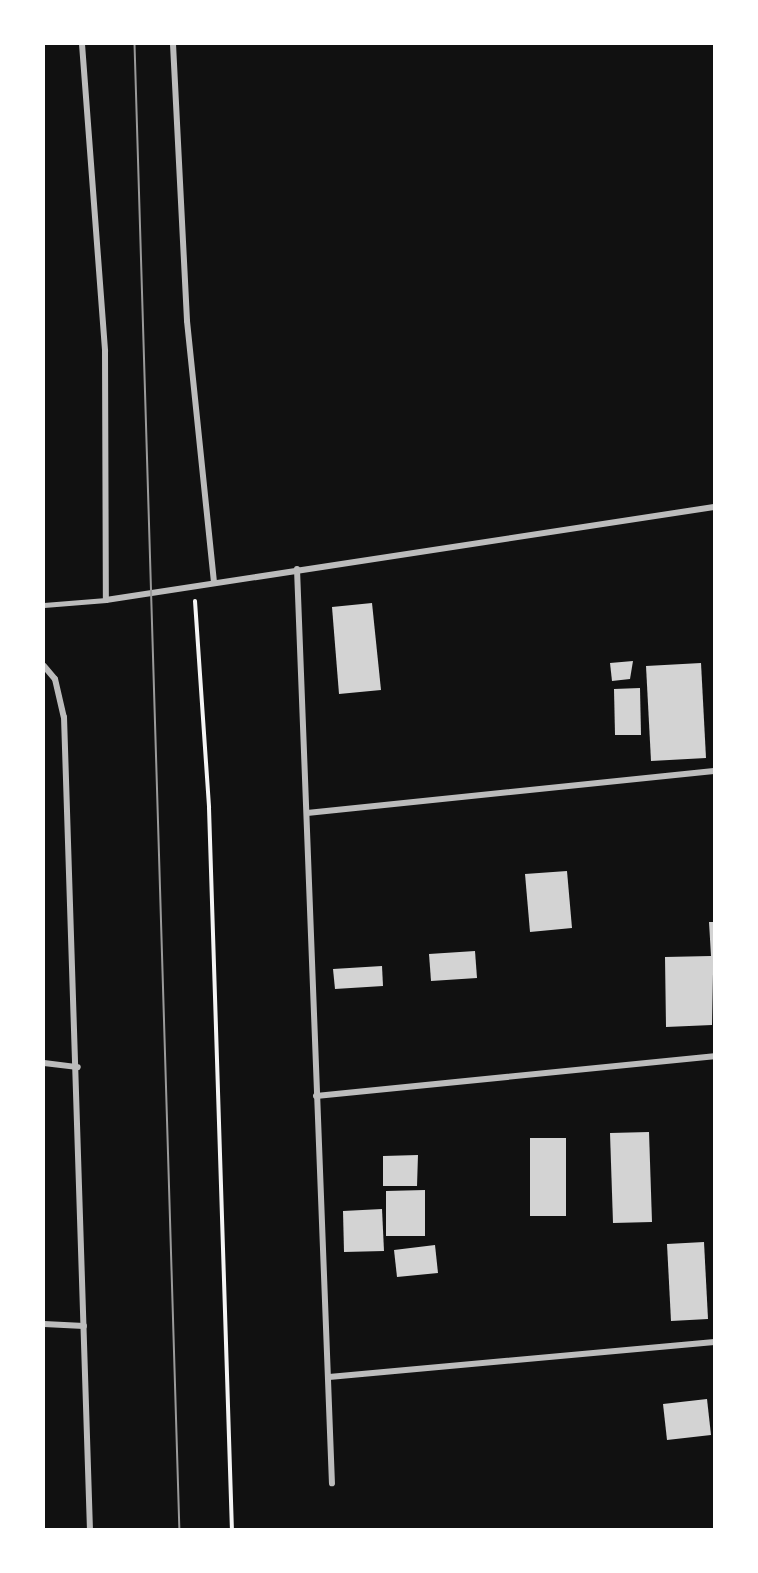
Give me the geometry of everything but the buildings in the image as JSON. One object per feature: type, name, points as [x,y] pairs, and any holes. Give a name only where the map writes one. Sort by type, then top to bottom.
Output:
[{"type":"street","points":[[82,44],[105,351],[106,600],[714,507]]},
{"type":"street","points":[[173,44],[187,321],[214,582]]},
{"type":"street","points":[[297,569],[332,1483]]},
{"type":"street","points":[[44,666],[55,679],[64,717],[78,1067],[90,1530]]},
{"type":"street","points":[[307,813],[714,771]]},
{"type":"street","points":[[316,1096],[714,1056]]},
{"type":"street","points":[[44,1064],[78,1067]]},
{"type":"street","points":[[44,1324],[84,1326]]},
{"type":"street","points":[[329,1377],[714,1342]]},
{"type":"lane","points":[[44,605],[106,600]]},
{"type":"path","points":[[194,585],[208,808],[232,1530]]},
{"type":"tram line","points":[[135,44],[180,1530]]}]
